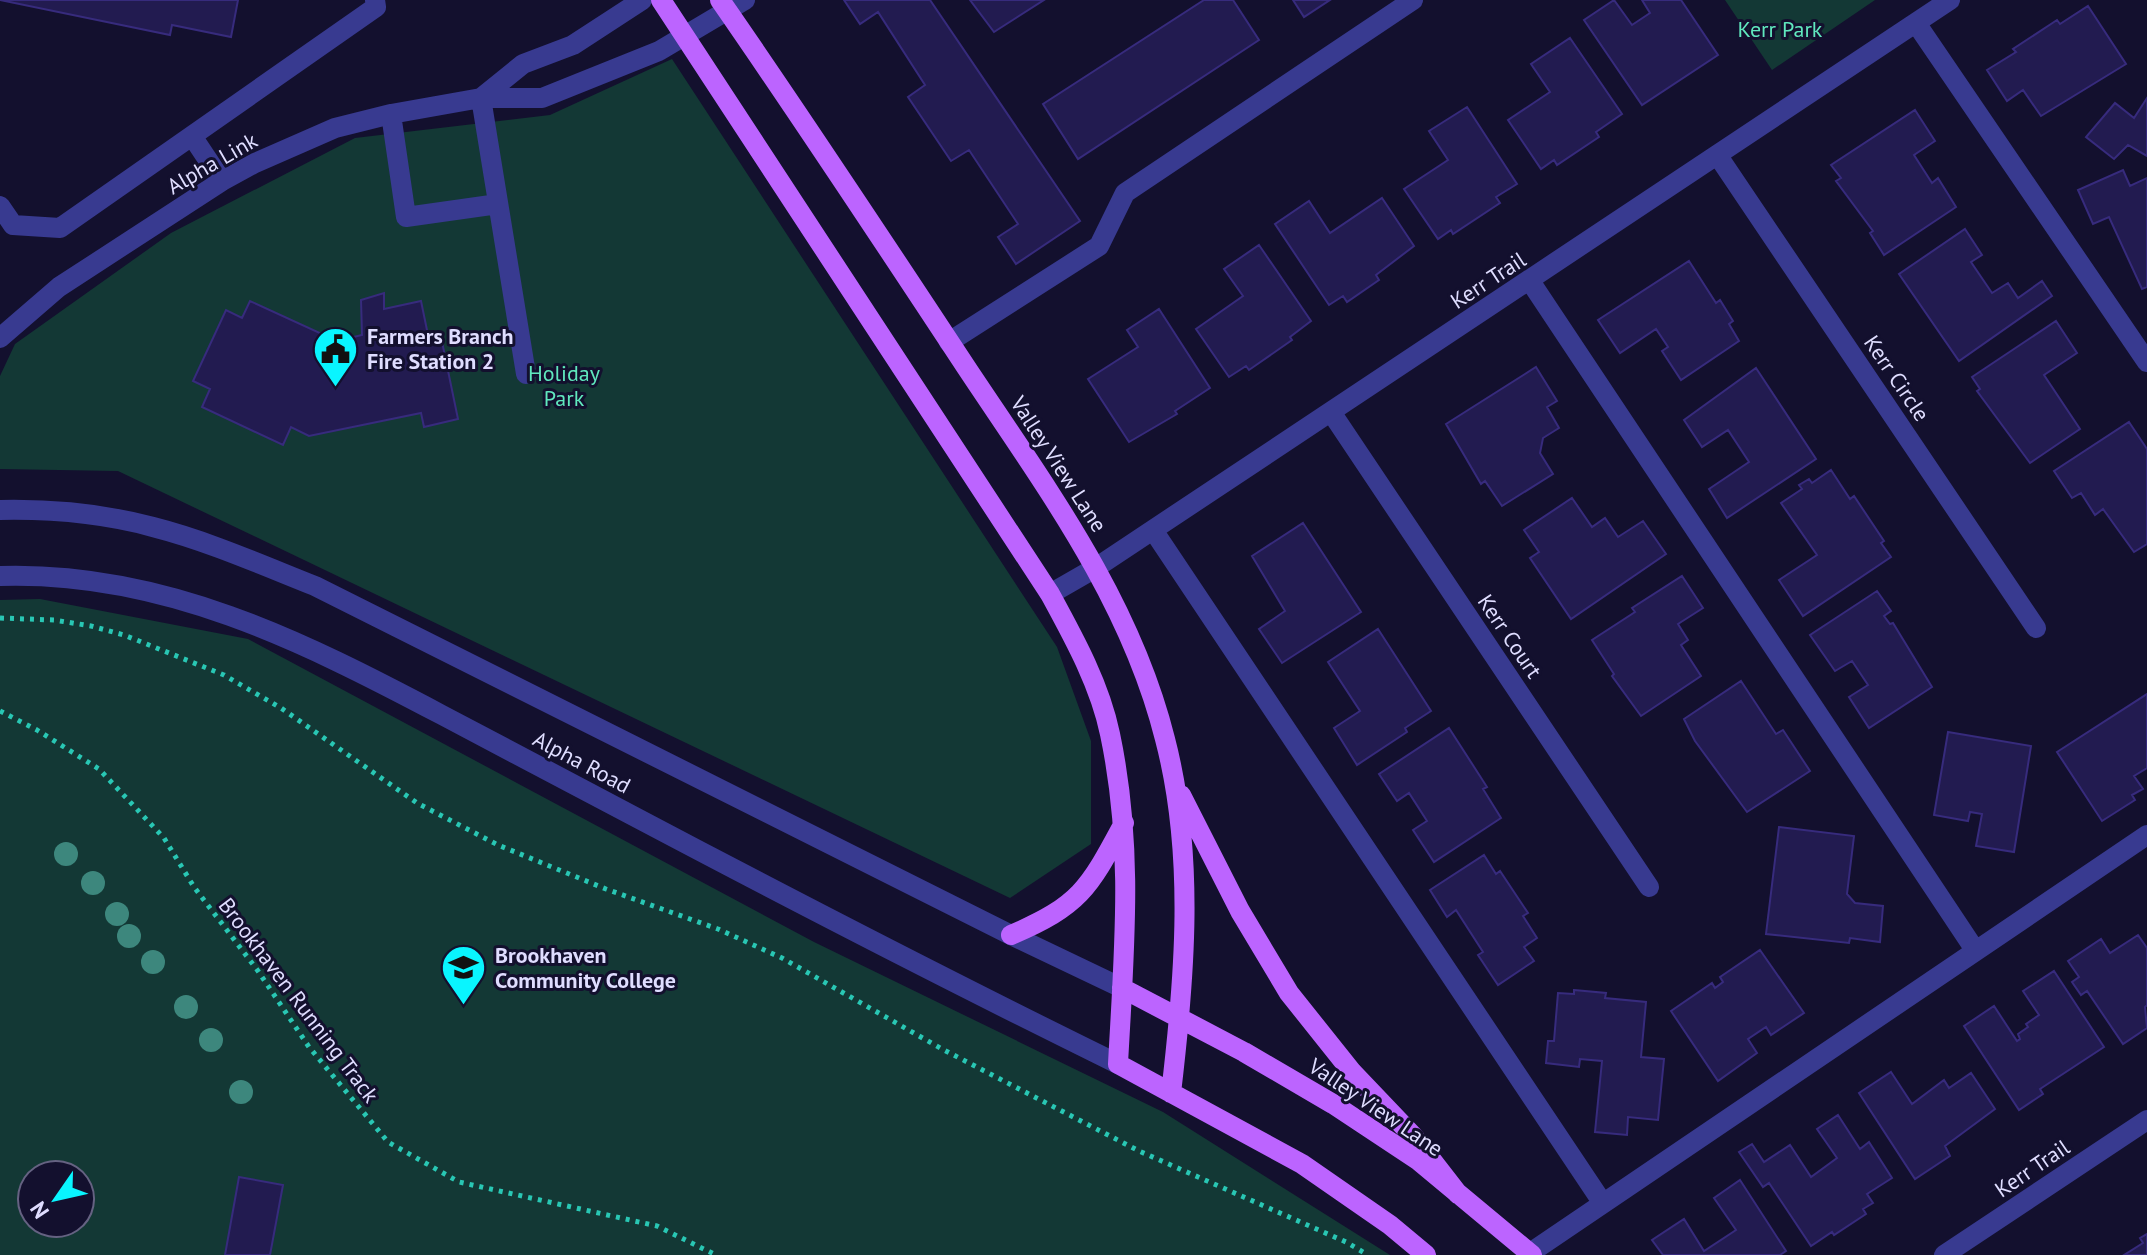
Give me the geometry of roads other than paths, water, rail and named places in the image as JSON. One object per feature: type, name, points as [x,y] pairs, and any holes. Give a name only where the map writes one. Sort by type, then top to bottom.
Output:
[{"type":"main road","points":[[661,0],[1050,594],[1075,638],[1110,732],[1124,823],[1126,939],[1118,1064],[1302,1164],[1390,1225],[1426,1255]]},
{"type":"main road","name":"Valley View Lane","points":[[731,3],[1097,567],[1148,676],[1172,773],[1184,875],[1185,930],[1180,1019],[1171,1093]]},
{"type":"main road","points":[[1172,773],[1240,911],[1289,993],[1352,1072],[1413,1136],[1458,1194]]},
{"type":"main road","points":[[1011,935],[1047,920],[1070,905],[1093,880],[1124,823]]},
{"type":"main road","name":"Valley View Lane","points":[[1122,988],[1244,1052],[1333,1104],[1419,1161],[1531,1254]]},
{"type":"street","points":[[0,206],[13,225],[60,228],[376,7],[375,0]]},
{"type":"street","name":"Alpha Link","points":[[481,98],[523,64],[573,45],[642,0]]},
{"type":"street","points":[[949,342],[1099,246],[1125,193],[1413,0]]},
{"type":"street","name":"Kerr Trail","points":[[1050,594],[1097,567],[1950,0]]},
{"type":"street","name":"Alpha Link","points":[[0,338],[59,287],[222,181],[255,163],[335,128],[391,114],[481,98],[542,98],[659,51],[731,3]]},
{"type":"street","points":[[1916,23],[2147,362]]},
{"type":"street","points":[[481,98],[526,374]]},
{"type":"street","points":[[391,114],[406,217],[498,204]]},
{"type":"street","points":[[192,136],[222,181]]},
{"type":"street","name":"Kerr Circle","points":[[1718,156],[2036,628]]},
{"type":"street","points":[[1530,281],[1975,950]]},
{"type":"street","name":"Kerr Court","points":[[1331,412],[1649,887]]},
{"type":"street","name":"Alpha Road","points":[[0,510],[29,510],[152,527],[315,586],[1122,988]]},
{"type":"street","points":[[1153,530],[1602,1202]]},
{"type":"street","name":"Alpha Road","points":[[0,576],[37,575],[116,583],[239,618],[353,668],[888,951],[1118,1064]]},
{"type":"street","points":[[1531,1254],[1602,1202],[2147,835]]},
{"type":"street","name":"Kerr Trail","points":[[1944,1255],[2147,1120]]},
{"type":"place","name":"Farmers Branch Fire Station 2","points":[[336,388]]},
{"type":"place","name":"Brookhaven Community College","points":[[464,1007]]},
{"type":"park label","name":"Kerr Park","points":[[1780,29]]},
{"type":"park label","name":"Holiday Park","points":[[564,386]]}]
